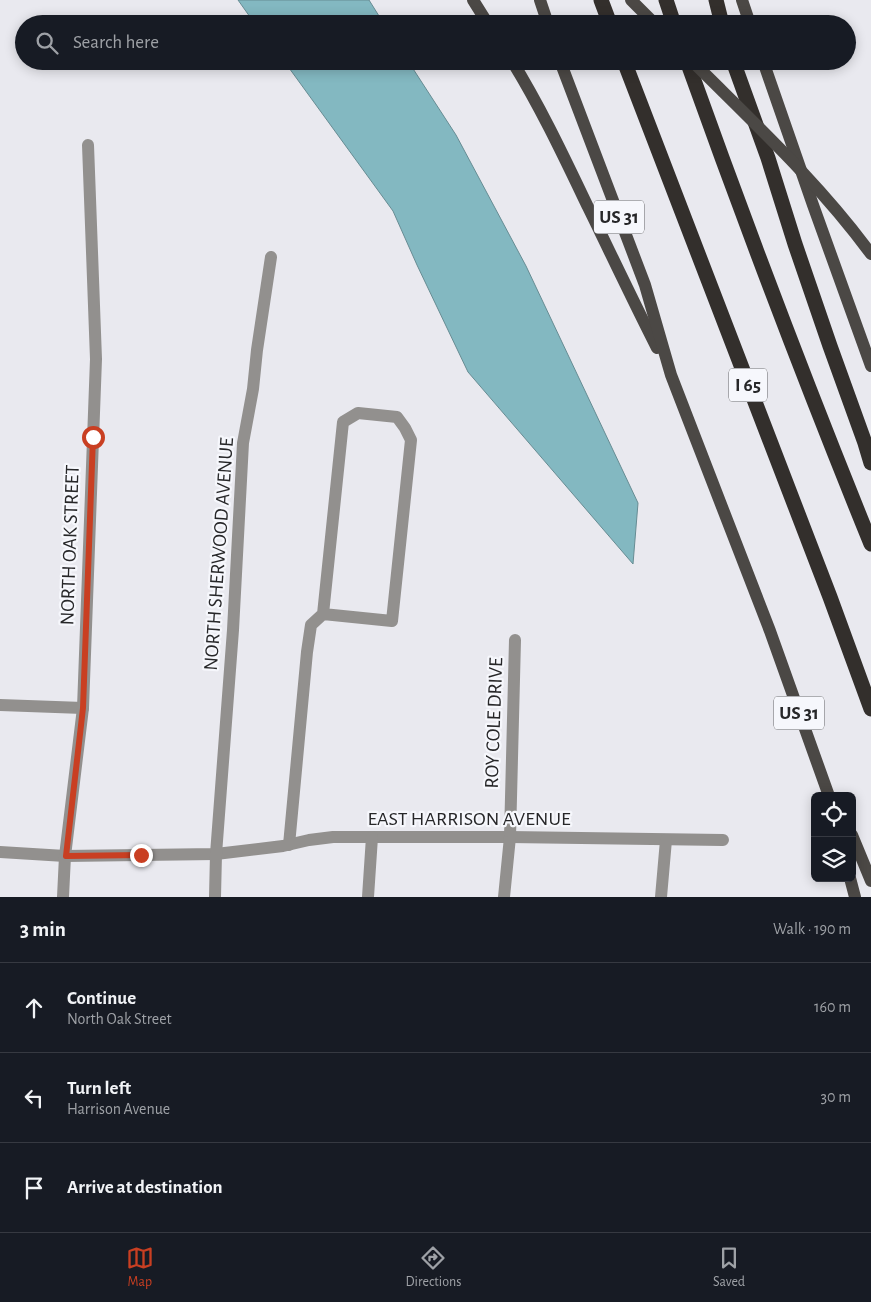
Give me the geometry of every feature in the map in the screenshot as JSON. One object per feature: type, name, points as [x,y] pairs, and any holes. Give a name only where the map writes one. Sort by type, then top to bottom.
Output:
[{"type":"highway","points":[[602,0],[607,15]]},
{"type":"highway","points":[[666,0],[671,15]]},
{"type":"highway","points":[[716,0],[720,15]]},
{"type":"highway","name":"I 65","points":[[627,70],[830,597],[871,710]]},
{"type":"highway","points":[[690,70],[760,260],[871,544]]},
{"type":"highway","points":[[736,70],[871,463]]},
{"type":"main road","points":[[473,0],[482,15]]},
{"type":"main road","points":[[540,0],[545,15]]},
{"type":"main road","points":[[631,0],[646,15]]},
{"type":"main road","points":[[742,0],[747,15]]},
{"type":"main road","points":[[517,70],[564,156],[628,292],[671,375]]},
{"type":"main road","name":"US 31","points":[[563,70],[645,285],[671,375],[770,631],[828,792]]},
{"type":"main road","points":[[701,70],[818,189],[871,254]]},
{"type":"main road","points":[[766,70],[871,366]]},
{"type":"main road","points":[[853,837],[871,881]]},
{"type":"main road","points":[[851,882],[855,897]]},
{"type":"street","name":"NORTH OAK STREET","points":[[63,897],[83,708],[96,359],[88,145]]},
{"type":"street","name":"NORTH SHERWOOD AVENUE","points":[[215,897],[216,854],[232,640],[243,443],[253,389],[271,257]]},
{"type":"street","points":[[289,845],[307,652],[311,625],[323,614],[343,422],[358,413],[397,417],[411,440],[392,621],[323,614]]},
{"type":"street","name":"ROY COLE DRIVE","points":[[504,897],[510,837],[515,640]]},
{"type":"street","points":[[0,705],[83,708]]},
{"type":"street","name":"EAST HARRISON AVENUE","points":[[0,852],[66,856],[216,854],[283,846],[333,837],[723,840]]},
{"type":"street","points":[[368,897],[372,837]]},
{"type":"street","points":[[661,897],[666,840]]},
{"type":"water","points":[[238,0],[369,0],[378,15],[249,15]]},
{"type":"water","points":[[291,70],[414,70],[456,135],[526,266],[638,503],[633,564],[468,372],[393,211]]},
{"type":"route","points":[[93,437],[83,708],[66,856],[141,855]]}]
